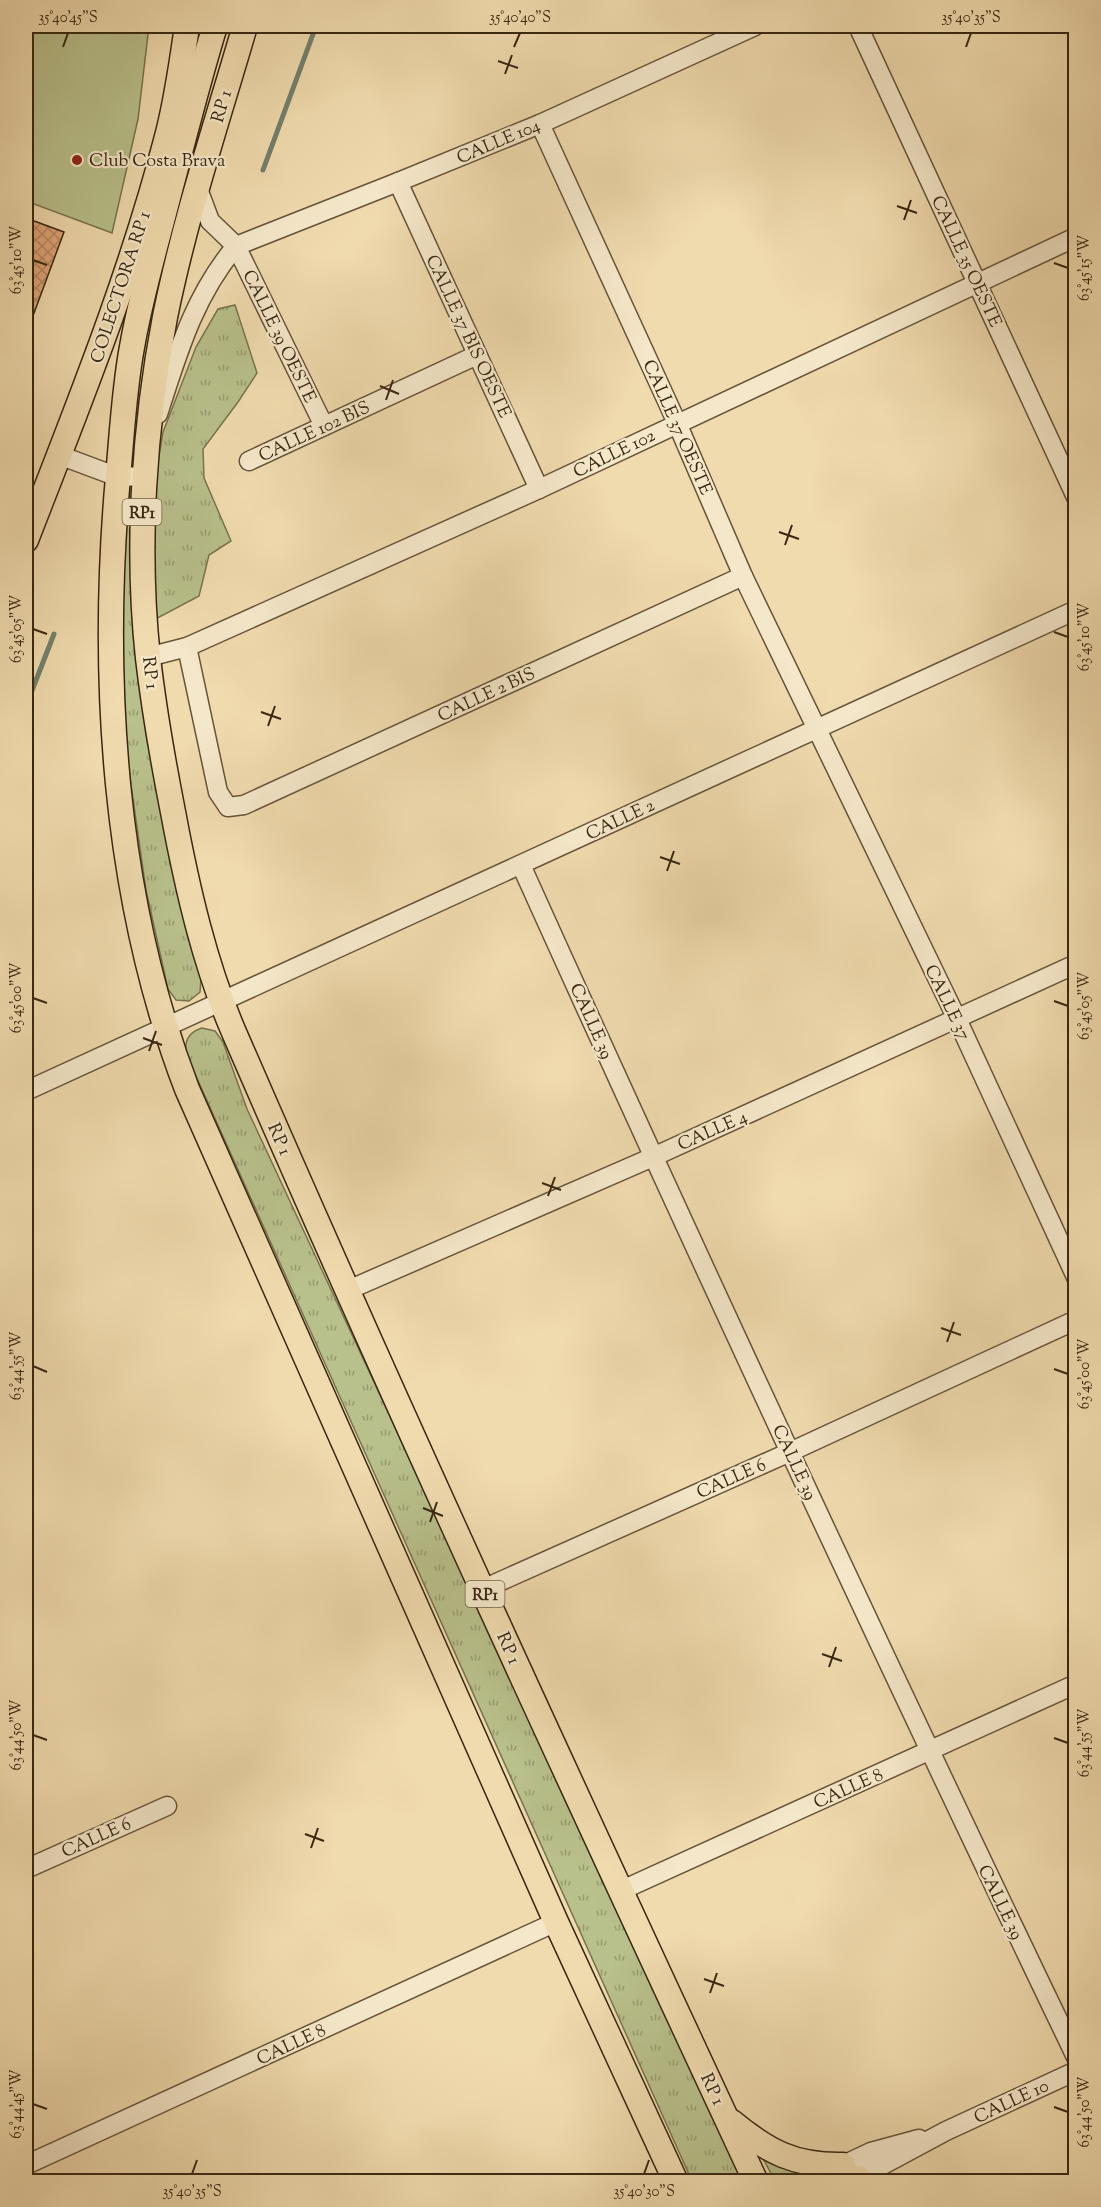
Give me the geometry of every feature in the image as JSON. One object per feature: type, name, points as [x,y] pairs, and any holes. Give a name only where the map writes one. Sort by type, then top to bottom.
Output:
[{"type":"main road","name":"COLECTORA RP 1","points":[[26,540],[100,350],[137,241],[169,131],[187,26]]},
{"type":"main road","name":"RP 1","points":[[215,26],[139,314],[125,394],[111,588],[111,642],[115,750],[128,857],[138,915],[165,1028],[187,1089],[555,1922],[676,2181]]},
{"type":"main road","name":"RP 1","points":[[244,26],[165,316],[142,501],[143,577],[148,657],[160,743],[183,866],[220,1003],[346,1290],[620,1891],[756,2181]]},
{"type":"main road","points":[[726,2117],[754,2140],[778,2154],[852,2176]]},
{"type":"street","name":"CALLE 104","points":[[148,448],[194,311],[219,266],[236,246],[540,124],[755,26]]},
{"type":"street","name":"CALLE 35 OESTE","points":[[858,26],[1076,497]]},
{"type":"street","name":"CALLE 37 OESTE","points":[[540,124],[677,423],[743,576],[816,729]]},
{"type":"street","name":"CALLE 37 BIS OESTE","points":[[398,182],[539,489]]},
{"type":"street","points":[[198,189],[210,221],[236,246]]},
{"type":"street","name":"CALLE 102","points":[[148,657],[187,647],[539,489],[1076,237]]},
{"type":"street","name":"CALLE 39 OESTE","points":[[236,246],[324,426]]},
{"type":"street","name":"CALLE 102 BIS","points":[[249,461],[477,355]]},
{"type":"street","points":[[59,455],[118,477],[145,476]]},
{"type":"street","name":"CALLE 2 BIS","points":[[187,647],[218,792],[228,807],[244,805],[743,576]]},
{"type":"street","name":"CALLE 2","points":[[26,1091],[1076,610]]},
{"type":"street","name":"CALLE 37","points":[[816,729],[957,1019],[1076,1276]]},
{"type":"street","name":"CALLE 39","points":[[521,865],[652,1157],[929,1751],[1076,2057]]},
{"type":"street","name":"CALLE 4","points":[[346,1290],[652,1157],[1076,964]]},
{"type":"street","name":"CALLE 6","points":[[483,1589],[790,1452],[1076,1320]]},
{"type":"street","name":"CALLE 8","points":[[620,1891],[1076,1684]]},
{"type":"street","name":"CALLE 6","points":[[26,1869],[167,1806]]},
{"type":"street","name":"CALLE 8","points":[[26,2165],[555,1922]]},
{"type":"street","name":"CALLE 10","points":[[807,2181],[852,2176],[877,2150],[946,2131],[1076,2072]]},
{"type":"green space","name":"Club Costa Brava","points":[[26,26],[149,26],[138,119],[112,233],[26,201]]},
{"type":"green space","points":[[235,305],[257,373],[203,449],[204,478],[231,541],[209,555],[199,596],[150,622],[152,499],[163,432],[196,347],[218,309]]},
{"type":"green space","points":[[141,400],[142,466],[161,801],[201,979],[200,992],[189,1001],[176,1000],[168,989],[146,890],[126,750],[121,647],[125,526]]},
{"type":"green space","points":[[202,1028],[215,1031],[223,1042],[247,1109],[744,2181],[692,2181],[186,1054],[188,1038]]},
{"type":"green space","points":[[759,2151],[818,2169],[793,2181],[775,2181]]},
{"type":"building","points":[[26,218],[64,232],[27,332],[26,332]]},
{"type":"waterway","points":[[263,170],[316,26]]},
{"type":"waterway","points":[[26,706],[54,634]]},
{"type":"place","name":"Club Costa Brava","points":[[77,160]]}]
